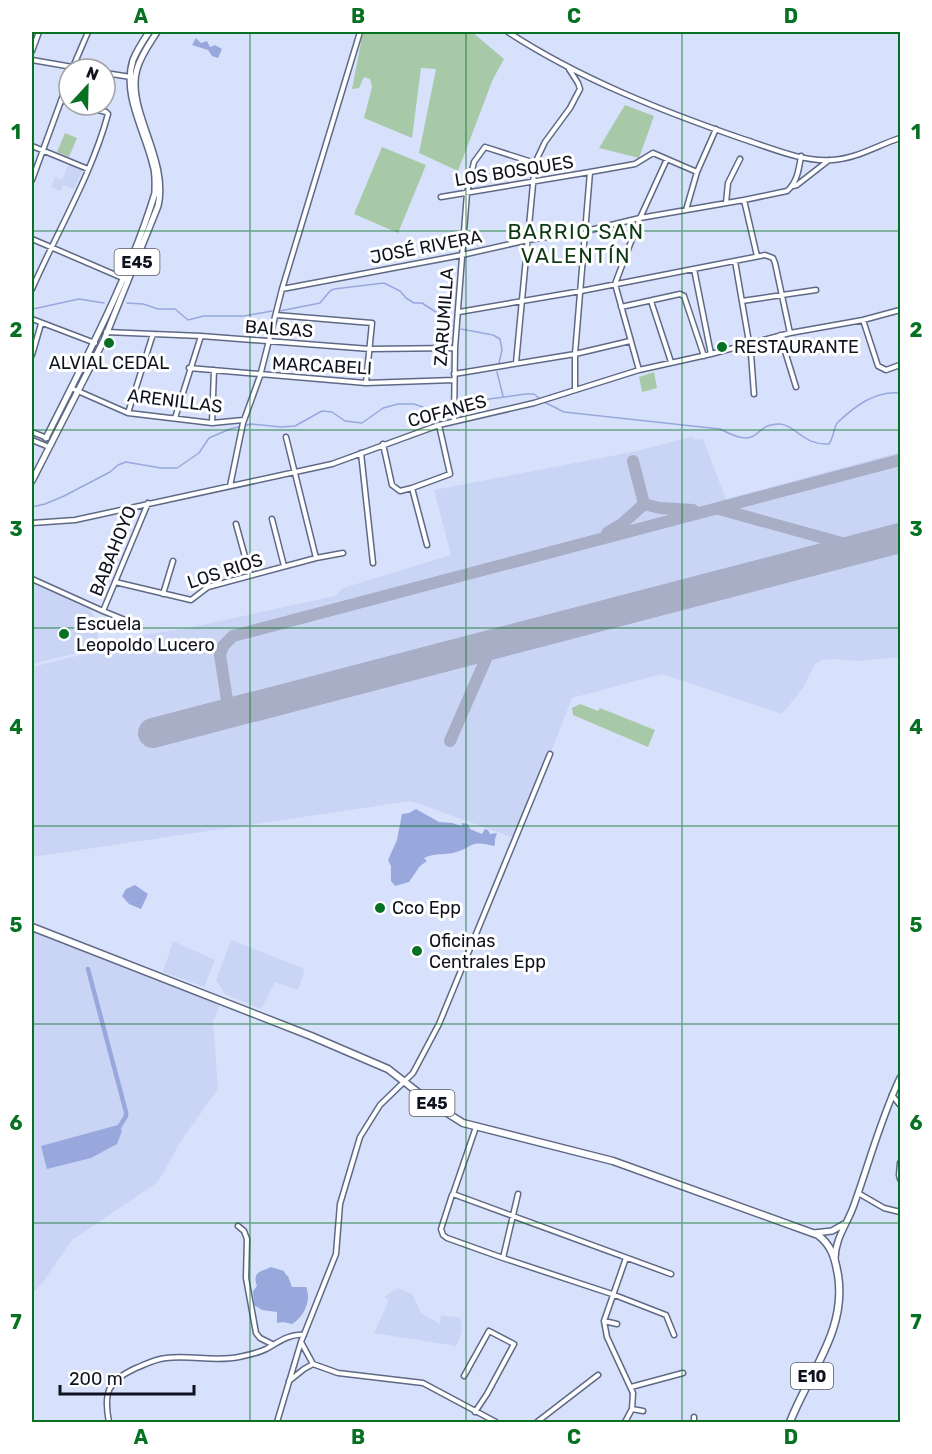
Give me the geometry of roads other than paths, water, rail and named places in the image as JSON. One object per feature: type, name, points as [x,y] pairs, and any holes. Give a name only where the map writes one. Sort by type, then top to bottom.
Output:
[{"type":"highway","name":"E45","points":[[32,927],[311,1036],[388,1070],[453,1118],[476,1127],[613,1161],[814,1233]]},
{"type":"highway","points":[[814,1233],[828,1244],[835,1259]]},
{"type":"highway","name":"E10","points":[[790,1422],[837,1320],[840,1296],[835,1259]]},
{"type":"main road","name":"E45","points":[[32,481],[102,345],[161,195],[159,171],[133,78],[134,57],[149,32]]},
{"type":"main road","points":[[133,78],[142,56],[157,32]]},
{"type":"main road","name":"E45","points":[[46,438],[126,280]]},
{"type":"main road","points":[[835,1259],[837,1242],[858,1193],[872,1147],[892,1095],[898,1088],[900,1078]]},
{"type":"main road","points":[[814,1233],[832,1231],[845,1223]]},
{"type":"street","points":[[32,51],[39,32]]},
{"type":"street","points":[[78,57],[88,32]]},
{"type":"street","points":[[230,486],[243,420],[260,376],[282,289],[341,101],[360,32]]},
{"type":"street","points":[[508,32],[569,69],[716,129],[801,156],[829,160],[846,159],[900,138]]},
{"type":"street","points":[[32,60],[57,65]]},
{"type":"street","points":[[516,363],[535,163],[545,142],[570,108],[580,89],[569,69]]},
{"type":"street","points":[[117,75],[133,78]]},
{"type":"street","points":[[32,180],[57,111]]},
{"type":"street","points":[[32,289],[88,169],[107,117]]},
{"type":"street","points":[[686,210],[697,172],[716,129]]},
{"type":"street","points":[[32,146],[88,169]]},
{"type":"street","name":"ZARUMILLA","points":[[454,422],[455,348],[462,255],[467,193],[474,162],[485,147],[535,163]]},
{"type":"street","name":"LOS BOSQUES","points":[[441,197],[635,164],[653,153],[667,159]]},
{"type":"street","points":[[792,186],[801,156]]},
{"type":"street","points":[[639,370],[615,284],[639,218],[667,159],[697,172]]},
{"type":"street","points":[[726,203],[728,183],[740,159]]},
{"type":"street","name":"JOSÉ RIVERA","points":[[282,289],[787,191],[824,166],[829,160]]},
{"type":"street","points":[[575,390],[575,354],[590,172]]},
{"type":"street","points":[[744,200],[757,256]]},
{"type":"street","points":[[32,239],[126,280]]},
{"type":"street","points":[[459,312],[765,255],[773,258],[790,333]]},
{"type":"street","points":[[735,261],[750,344],[754,394]]},
{"type":"street","points":[[694,269],[711,354]]},
{"type":"street","points":[[742,302],[816,290]]},
{"type":"street","points":[[621,307],[680,294],[684,296],[704,356]]},
{"type":"street","points":[[651,301],[671,362]]},
{"type":"street","name":"COFANES","points":[[33,521],[75,520],[332,464],[438,425],[545,400],[639,370],[704,356],[790,333],[863,320],[900,310]]},
{"type":"street","points":[[276,315],[372,323],[366,383]]},
{"type":"street","points":[[32,320],[102,345]]},
{"type":"street","points":[[863,320],[878,366],[886,370],[900,365]]},
{"type":"street","points":[[32,355],[41,324]]},
{"type":"street","name":"BALSAS","points":[[100,330],[370,349],[455,348]]},
{"type":"street","points":[[128,413],[153,334]]},
{"type":"street","points":[[175,418],[201,336]]},
{"type":"street","points":[[780,336],[796,387]]},
{"type":"street","points":[[454,374],[575,354],[630,341]]},
{"type":"street","name":"MARCABELI","points":[[189,368],[260,376],[366,383],[454,380]]},
{"type":"street","points":[[212,423],[214,370]]},
{"type":"street","name":"ARENILLAS","points":[[71,388],[128,413],[212,423],[243,420]]},
{"type":"street","points":[[383,444],[392,485],[400,490],[412,488],[450,474],[438,425]]},
{"type":"street","points":[[32,432],[54,440]]},
{"type":"street","points":[[286,437],[316,558]]},
{"type":"street","points":[[32,440],[50,447]]},
{"type":"street","points":[[361,453],[373,563]]},
{"type":"street","points":[[412,488],[426,545]]},
{"type":"street","name":"BABAHOYO","points":[[135,624],[104,611],[148,503]]},
{"type":"street","points":[[272,519],[284,566]]},
{"type":"street","points":[[236,524],[250,575]]},
{"type":"street","name":"LOS RIOS","points":[[115,582],[191,600],[208,587],[284,566],[343,553]]},
{"type":"street","points":[[163,594],[174,561]]},
{"type":"street","points":[[32,579],[104,611]]},
{"type":"street","points":[[277,1422],[301,1342],[336,1254],[340,1204],[360,1137],[380,1105],[413,1073],[454,991],[550,754]]},
{"type":"street","points":[[892,1095],[900,1105]]},
{"type":"street","points":[[476,1127],[441,1229],[442,1234],[447,1238],[612,1294],[666,1315],[674,1335]]},
{"type":"street","points":[[900,1163],[900,1179]]},
{"type":"street","points":[[858,1193],[884,1208],[900,1212]]},
{"type":"street","points":[[453,1194],[671,1274]]},
{"type":"street","points":[[503,1258],[518,1194]]},
{"type":"street","points":[[238,1226],[244,1231],[247,1239],[246,1278],[256,1333],[260,1338],[273,1344]]},
{"type":"street","points":[[625,1422],[632,1409],[631,1387],[607,1337],[604,1321],[626,1258]]},
{"type":"street","points":[[604,1321],[617,1324]]},
{"type":"street","points":[[464,1376],[489,1331],[514,1344],[475,1412]]},
{"type":"street","points":[[109,1422],[107,1407],[112,1383],[133,1369],[165,1358],[237,1358],[266,1349],[295,1335],[304,1335]]},
{"type":"street","points":[[301,1342],[313,1364],[338,1373],[423,1383],[496,1422]]},
{"type":"street","points":[[288,1382],[313,1364]]},
{"type":"street","points":[[631,1387],[683,1373]]},
{"type":"street","points":[[537,1422],[598,1375]]},
{"type":"street","points":[[632,1409],[643,1411]]},
{"type":"water","points":[[196,38],[201,43],[207,41],[210,47],[215,45],[222,49],[218,58],[212,56],[208,50],[192,45]]},
{"type":"water","points":[[416,809],[439,822],[462,826],[462,823],[468,824],[470,829],[482,834],[485,829],[490,834],[497,833],[495,844],[494,846],[480,843],[453,853],[428,856],[424,858],[427,861],[420,866],[409,882],[395,886],[391,881],[391,866],[388,860],[397,840],[402,814]]},
{"type":"water","points":[[135,885],[148,894],[141,909],[129,904],[122,896],[126,889]]},
{"type":"water","points":[[118,1125],[122,1131],[117,1144],[91,1158],[47,1169],[41,1146]]},
{"type":"water","points":[[271,1267],[284,1271],[292,1287],[306,1287],[308,1292],[306,1308],[292,1324],[277,1323],[277,1312],[262,1310],[254,1305],[253,1291],[257,1286],[256,1275]]},
{"type":"waterway","points":[[280,311],[320,303],[334,289],[384,283],[400,291],[414,303],[422,303],[453,326]]},
{"type":"waterway","points":[[33,309],[79,299],[104,303]]},
{"type":"waterway","points":[[127,303],[143,304],[158,309],[175,309],[188,320],[204,316],[244,316],[272,311]]},
{"type":"waterway","points":[[461,329],[493,335],[500,339],[502,350],[499,363]]},
{"type":"waterway","points":[[497,372],[503,396]]},
{"type":"waterway","points":[[544,402],[564,412],[720,429],[744,438],[750,438],[770,425],[779,424],[790,427],[812,442],[829,444],[837,423],[859,405],[883,394],[900,393]]},
{"type":"waterway","points":[[32,507],[64,496],[126,462],[161,468],[177,468],[199,453],[209,438],[230,429],[251,424],[295,426],[322,411],[332,412],[345,421],[362,423],[383,408],[398,404],[414,404],[431,410],[463,413],[489,399],[526,394],[534,394],[540,399]]},
{"type":"waterway","points":[[88,969],[126,1112],[118,1129]]},
{"type":"place","name":"ALVIAL CEDAL","points":[[109,343]]},
{"type":"place","name":"RESTAURANTE","points":[[722,347]]},
{"type":"place","name":"Escuela Leopoldo Lucero","points":[[64,634]]},
{"type":"place","name":"Cco Epp","points":[[380,908]]},
{"type":"place","name":"Oficinas Centrales Epp","points":[[417,951]]},
{"type":"district","name":"BARRIO SAN VALENTÍN","points":[[576,244]]}]
